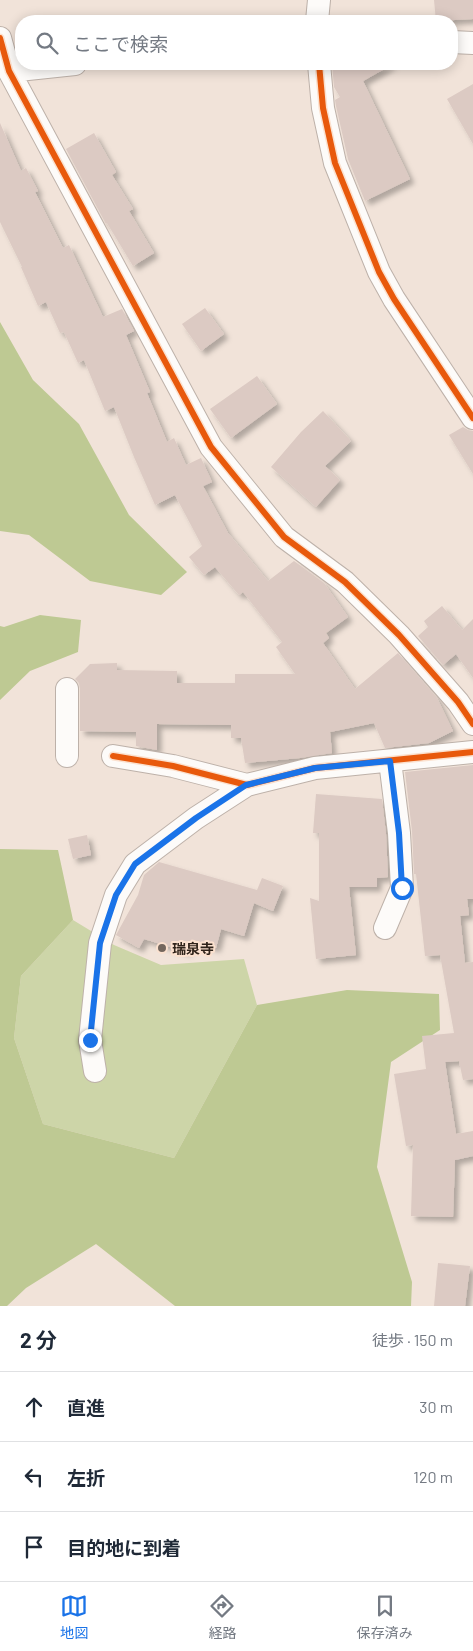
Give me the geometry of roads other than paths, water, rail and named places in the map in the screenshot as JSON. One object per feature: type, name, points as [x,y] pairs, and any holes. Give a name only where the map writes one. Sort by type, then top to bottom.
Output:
[{"type":"street","points":[[319,15],[320,0]]},
{"type":"street","points":[[0,38],[9,71],[211,447],[284,537],[345,582],[406,643],[458,702],[473,724]]},
{"type":"street","points":[[458,42],[473,43]]},
{"type":"street","points":[[9,71],[18,70]]},
{"type":"street","points":[[319,70],[323,108],[335,162],[379,272],[394,299],[473,418]]},
{"type":"street","points":[[67,689],[67,756]]},
{"type":"street","points":[[95,1071],[90,1040],[100,943],[116,895],[135,864],[196,818],[246,785],[315,768],[473,752]]},
{"type":"street","points":[[113,756],[174,766],[246,785]]},
{"type":"street","points":[[385,928],[402,888],[399,833],[390,761]]},
{"type":"place","name":"瑞泉寺","points":[[162,948]]}]
